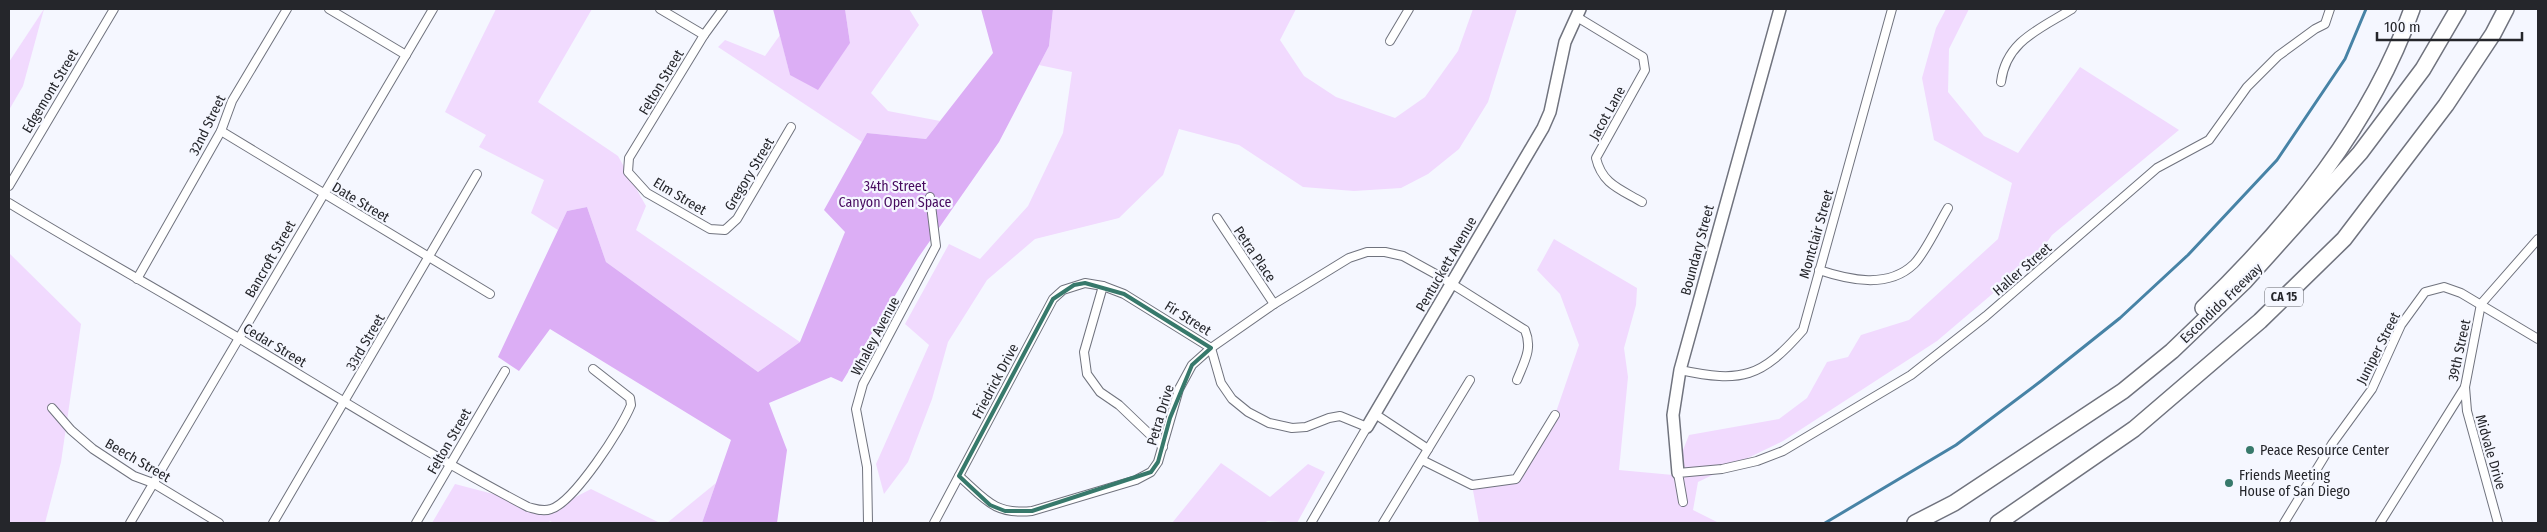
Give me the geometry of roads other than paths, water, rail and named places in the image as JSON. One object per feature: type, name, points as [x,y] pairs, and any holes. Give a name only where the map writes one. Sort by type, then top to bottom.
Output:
[{"type":"highway","points":[[2083,417],[2142,367],[2206,305],[2284,224],[2319,179],[2358,118],[2403,34],[2412,9]]},
{"type":"highway","name":"Escondido Freeway","points":[[1915,523],[1954,503],[2123,391],[2172,351],[2271,253],[2360,153],[2423,69],[2458,9]]},
{"type":"highway","name":"CA 15","points":[[1998,523],[2134,430],[2260,321],[2344,238],[2446,105],[2493,34],[2506,9]]},
{"type":"street","name":"Edgemont Street","points":[[9,186],[114,9]]},
{"type":"street","name":"32nd Street","points":[[137,279],[221,131],[229,107],[286,9]]},
{"type":"street","points":[[329,9],[406,54]]},
{"type":"street","name":"Bancroft Street","points":[[130,523],[433,9]]},
{"type":"street","points":[[660,9],[704,34]]},
{"type":"street","name":"Felton Street","points":[[628,172],[629,158],[704,34],[723,9]]},
{"type":"street","points":[[1390,41],[1409,9]]},
{"type":"street","name":"Boundary Street","points":[[1683,502],[1678,473],[1673,415],[1680,370],[1780,9]]},
{"type":"street","name":"Montclair Street","points":[[1680,370],[1724,378],[1741,376],[1762,368],[1776,358],[1803,330],[1892,9]]},
{"type":"street","points":[[2001,82],[2003,65],[2011,51],[2024,40],[2072,9]]},
{"type":"street","name":"Haller Street","points":[[1678,473],[1722,469],[1758,461],[1783,451],[1911,375],[1986,316],[2157,168],[2209,140],[2247,86],[2278,56],[2315,28],[2325,24],[2330,9]]},
{"type":"street","name":"Jacot Lane","points":[[1578,13],[1644,57],[1645,70],[1596,158],[1599,171],[1605,180],[1642,202]]},
{"type":"street","name":"Pentuckett Avenue","points":[[1310,523],[1543,128],[1550,112],[1565,42],[1578,13]]},
{"type":"street","name":"Gregory Street","points":[[725,230],[738,219],[791,127]]},
{"type":"street","name":"Date Street","points":[[221,131],[490,294]]},
{"type":"street","name":"Elm Street","points":[[628,172],[647,193],[710,229],[725,230]]},
{"type":"street","name":"33rd Street","points":[[273,523],[477,174]]},
{"type":"street","name":"Whaley Avenue","points":[[868,523],[867,467],[856,409],[863,384],[936,246],[930,197]]},
{"type":"street","name":"Cedar Street","points":[[9,203],[239,338],[449,465],[528,507],[541,511],[553,509],[561,503],[593,467],[628,412],[630,398],[593,369]]},
{"type":"street","points":[[1819,270],[1862,281],[1889,279],[1914,264],[1948,208]]},
{"type":"street","name":"Petra Place","points":[[1216,218],[1274,304]]},
{"type":"street","name":"39th Street","points":[[2380,523],[2465,387],[2481,304],[2538,239]]},
{"type":"street","name":"Petra Drive","points":[[959,476],[990,505],[1004,511],[1032,511],[1136,480],[1151,472],[1158,462],[1179,389],[1192,365],[1211,348],[1274,304],[1338,263],[1367,252],[1385,252],[1403,256],[1525,330],[1529,340],[1529,352],[1517,380]]},
{"type":"street","name":"Friedrick Drive","points":[[934,523],[1053,299],[1063,290],[1074,285],[1085,283],[1104,286]]},
{"type":"street","points":[[1104,286],[1084,352],[1087,374],[1100,392],[1119,405],[1163,447]]},
{"type":"street","name":"Fir Street","points":[[1104,286],[1124,294],[1211,348],[1221,383],[1232,399],[1248,412],[1268,423],[1292,428],[1306,427],[1340,416],[1368,427]]},
{"type":"street","name":"Juniper Street","points":[[2284,523],[2332,444],[2372,389],[2401,326],[2425,292],[2444,287],[2481,304],[2538,339]]},
{"type":"street","name":"Felton Street","points":[[416,523],[505,371]]},
{"type":"street","points":[[1383,523],[1470,380]]},
{"type":"street","name":"Midvale Drive","points":[[2465,387],[2467,412],[2498,523]]},
{"type":"street","name":"Beech Street","points":[[52,408],[71,430],[93,449],[134,476],[153,484],[220,523]]},
{"type":"street","points":[[1375,414],[1428,448]]},
{"type":"street","points":[[1422,460],[1472,485],[1516,479],[1554,415]]},
{"type":"waterway","points":[[1825,523],[1956,445],[2120,318],[2188,255],[2277,160],[2345,59],[2366,9]]},
{"type":"place","name":"Peace Resource Center","points":[[2250,450]]},
{"type":"place","name":"Friends Meeting House of San Diego","points":[[2229,483]]},
{"type":"park label","name":"34th Street Canyon Open Space","points":[[895,194]]}]
